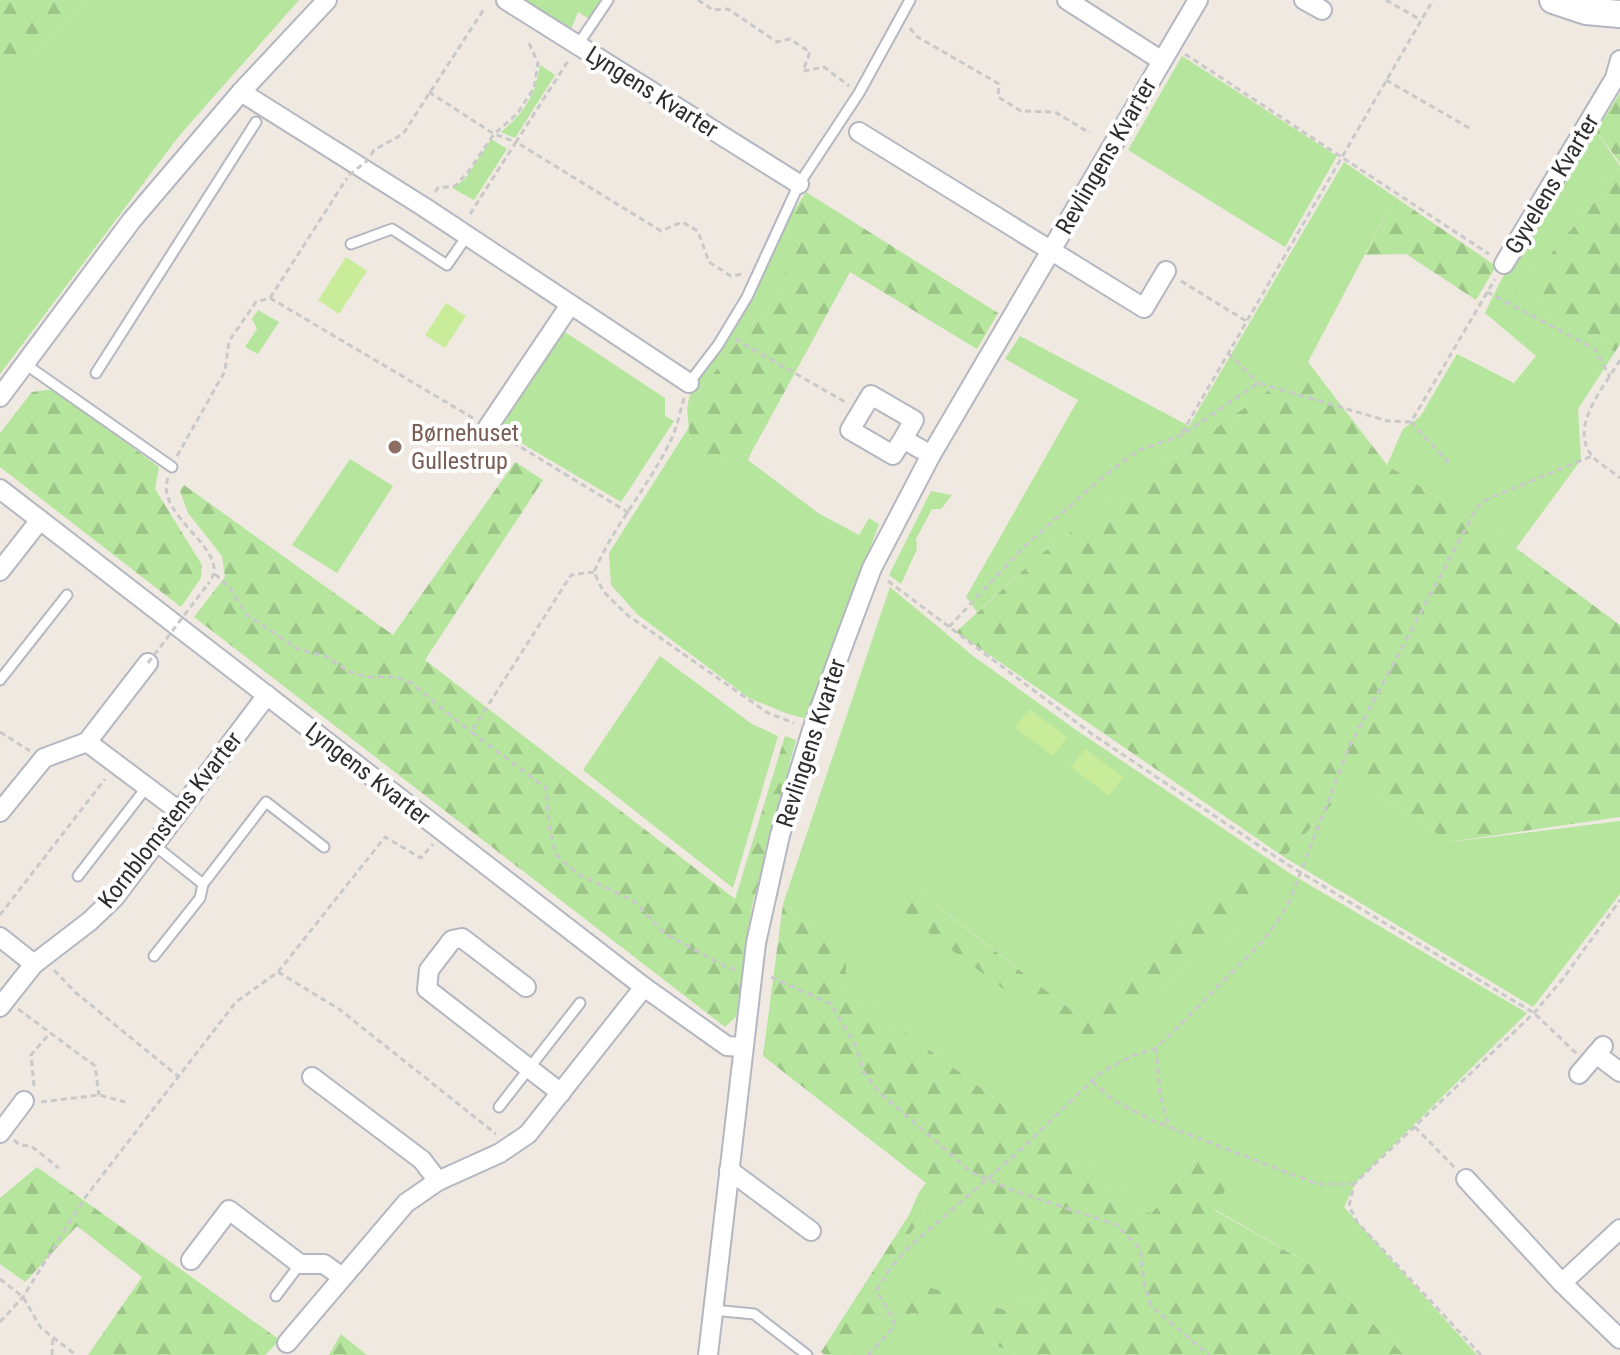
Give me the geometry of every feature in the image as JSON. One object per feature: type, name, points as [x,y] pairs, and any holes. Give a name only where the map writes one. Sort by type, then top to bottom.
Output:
[{"type":"street","points":[[0,397],[132,220],[241,92],[327,0]]},
{"type":"street","name":"Lyngens Kvarter","points":[[506,0],[799,184]]},
{"type":"street","name":"Revlingens Kvarter","points":[[1067,0],[1167,53]]},
{"type":"street","name":"Revlingens Kvarter","points":[[708,1355],[752,969],[780,835],[812,730],[872,568],[931,455],[1198,0]]},
{"type":"street","points":[[1304,0],[1322,10]]},
{"type":"street","points":[[1553,0],[1586,11],[1620,14]]},
{"type":"street","name":"Gyvelens Kvarter","points":[[1504,264],[1615,78],[1620,60]]},
{"type":"street","points":[[241,92],[424,207],[689,383]]},
{"type":"street","name":"Revlingens Kvarter","points":[[859,132],[1144,308],[1166,271]]},
{"type":"street","points":[[488,427],[570,305]]},
{"type":"street","points":[[871,395],[914,420],[903,439],[893,455],[850,430],[871,395]]},
{"type":"street","points":[[903,439],[931,455]]},
{"type":"street","name":"Lyngens Kvarter","points":[[0,489],[644,987],[727,1046],[742,1047]]},
{"type":"street","points":[[0,571],[40,520]]},
{"type":"street","points":[[0,812],[44,758],[87,742],[148,663]]},
{"type":"street","name":"Kornblomstens Kvarter","points":[[3,1004],[38,960],[90,921],[115,897],[267,695]]},
{"type":"street","points":[[87,742],[179,811]]},
{"type":"street","points":[[526,987],[462,938],[452,940],[429,970],[427,989],[561,1093]]},
{"type":"street","points":[[1,940],[38,960]]},
{"type":"street","points":[[287,1343],[406,1203],[438,1181],[509,1147],[528,1134],[644,987]]},
{"type":"street","points":[[1591,1060],[1620,1072]]},
{"type":"street","points":[[312,1077],[422,1160],[438,1181]]},
{"type":"street","points":[[1,1132],[24,1101]]},
{"type":"street","points":[[729,1170],[811,1231]]},
{"type":"street","points":[[1466,1179],[1562,1283],[1620,1339]]},
{"type":"street","points":[[191,1260],[229,1210],[300,1264],[324,1264],[342,1277]]},
{"type":"street","points":[[1562,1283],[1620,1229]]},
{"type":"lane","points":[[577,46],[608,0]]},
{"type":"lane","points":[[689,383],[747,297],[799,184],[859,93],[910,0]]},
{"type":"lane","points":[[96,373],[256,122]]},
{"type":"lane","points":[[351,244],[392,229],[447,265],[463,234]]},
{"type":"lane","points":[[25,364],[172,467]]},
{"type":"lane","points":[[0,680],[67,595]]},
{"type":"lane","points":[[78,876],[146,788]]},
{"type":"lane","points":[[154,956],[200,898],[203,884],[266,802],[324,847]]},
{"type":"lane","points":[[154,845],[203,884]]},
{"type":"lane","points":[[499,1107],[580,1003]]},
{"type":"lane","points":[[276,1296],[300,1264]]},
{"type":"lane","points":[[712,1310],[754,1314],[807,1355]]},
{"type":"path","points":[[698,0],[713,10],[728,9],[777,42],[790,39],[810,52],[803,71],[824,67],[859,93]]},
{"type":"path","points":[[1386,0],[1421,20]]},
{"type":"path","points":[[1180,436],[1433,0]]},
{"type":"path","points":[[148,663],[214,574],[212,559],[169,502],[164,486],[225,371],[229,341],[256,302],[270,298],[349,175],[368,160],[374,150],[403,134],[484,9]]},
{"type":"path","points":[[900,16],[916,36],[999,84],[998,97],[1021,111],[1055,112],[1090,133]]},
{"type":"path","points":[[424,207],[438,188],[455,186],[468,172],[494,134],[517,114],[534,88],[538,63],[529,43]]},
{"type":"path","points":[[463,234],[577,46]]},
{"type":"path","points":[[1167,53],[1342,156],[1504,264],[1411,422]]},
{"type":"path","points":[[1386,80],[1469,128]]},
{"type":"path","points":[[429,92],[494,134],[516,142],[661,231],[682,222],[698,231],[709,262],[731,276],[759,271]]},
{"type":"path","points":[[1166,271],[1246,321]]},
{"type":"path","points":[[1487,292],[1595,349],[1610,377]]},
{"type":"path","points":[[270,298],[629,513]]},
{"type":"path","points":[[725,333],[861,412]]},
{"type":"path","points":[[1228,353],[1258,383],[1388,421],[1411,422],[1449,463]]},
{"type":"path","points":[[1620,360],[1587,414],[1584,431],[1592,456],[1620,478]]},
{"type":"path","points":[[689,383],[671,439],[594,572],[603,591],[626,614],[768,713],[812,730]]},
{"type":"path","points":[[948,627],[1022,549],[1100,479],[1139,450],[1180,436],[1258,383]]},
{"type":"path","points":[[868,1355],[895,1326],[876,1291],[909,1247],[987,1180],[1100,1073],[1132,1056],[1156,1048],[1261,943],[1278,921],[1290,900],[1349,747],[1475,511],[1490,498],[1592,456]]},
{"type":"path","points":[[872,568],[1092,734],[1300,872],[1534,1013],[1591,1060]]},
{"type":"path","points":[[471,732],[571,575],[594,572]]},
{"type":"path","points":[[214,574],[230,588],[247,615],[298,649],[325,656],[350,672],[368,677],[396,677],[411,683],[546,788],[549,825],[556,855],[578,874],[635,902],[664,933],[730,969],[752,969],[831,1004],[857,1048],[863,1071],[878,1091],[971,1172],[1014,1191],[1117,1225],[1140,1249],[1144,1283],[1151,1306],[1209,1355]]},
{"type":"path","points":[[0,732],[17,745],[44,758]]},
{"type":"path","points":[[0,915],[116,765]]},
{"type":"path","points":[[0,1322],[23,1297],[84,1199],[236,1002],[278,972],[385,837],[421,858],[444,832]]},
{"type":"path","points":[[1481,1355],[1357,1222],[1349,1206],[1354,1184],[1534,1013],[1620,900]]},
{"type":"path","points":[[38,960],[179,1077]]},
{"type":"path","points":[[278,972],[339,1009],[489,1126],[509,1147]]},
{"type":"path","points":[[3,1004],[95,1066],[99,1095]]},
{"type":"path","points":[[24,1101],[35,1089],[31,1055],[50,1033]]},
{"type":"path","points":[[1156,1048],[1160,1094],[1169,1127]]},
{"type":"path","points":[[1092,1082],[1116,1102],[1169,1127],[1317,1184],[1354,1184]]},
{"type":"path","points":[[24,1101],[34,1103],[99,1095],[125,1102]]},
{"type":"path","points":[[1415,1127],[1466,1179]]},
{"type":"path","points":[[1,1132],[20,1145],[31,1146],[59,1168]]},
{"type":"path","points":[[0,1279],[23,1297],[41,1328],[76,1355]]},
{"type":"path","points":[[52,1355],[53,1337]]},
{"type":"green space","points":[[0,0],[81,0],[0,82]]},
{"type":"green space","points":[[81,0],[299,0],[179,136],[0,374],[0,82]]},
{"type":"green space","points":[[525,0],[604,0],[591,20],[578,12],[571,29]]},
{"type":"green space","points":[[1182,56],[1337,156],[1285,247],[1128,150]]},
{"type":"green space","points":[[540,65],[555,75],[515,138],[501,132],[528,103]]},
{"type":"green space","points":[[1620,93],[1620,163],[1596,131]]},
{"type":"green space","points":[[1596,131],[1620,166],[1588,210],[1518,292],[1615,352],[1578,409],[1581,460],[1516,548],[1387,465],[1403,429],[1420,417],[1457,354],[1514,383],[1536,356],[1485,313],[1501,280],[1553,204]]},
{"type":"green space","points":[[491,139],[507,149],[474,200],[452,188],[465,179]]},
{"type":"green space","points":[[1344,162],[1395,197],[1308,362],[1041,554],[977,612],[966,597],[1078,400],[1005,359],[1020,336],[1189,426]]},
{"type":"green space","points":[[1620,166],[1620,344],[1615,352],[1518,292],[1588,210]]},
{"type":"green space","points":[[806,192],[998,313],[977,349],[850,272],[751,453],[720,467],[690,443],[687,408],[772,298],[800,245],[785,224]]},
{"type":"green space","points":[[1395,197],[1496,266],[1476,300],[1406,254],[1365,255]]},
{"type":"green space","points":[[785,224],[800,245],[772,298],[687,408],[692,385]]},
{"type":"green space","points":[[346,257],[367,271],[339,314],[318,300]]},
{"type":"green space","points":[[446,303],[466,316],[445,348],[425,335]]},
{"type":"green space","points":[[258,310],[279,322],[258,354],[245,347],[257,329],[252,319]]},
{"type":"green space","points":[[574,317],[565,332],[665,398],[665,416],[674,421],[621,502],[494,427],[563,325]]},
{"type":"green space","points":[[1308,362],[1387,465],[1516,548],[1620,625],[1620,817],[1450,842],[1355,779],[1284,857],[956,632],[1041,554]]},
{"type":"green space","points":[[54,389],[159,467],[155,489],[202,565],[201,578],[181,607],[0,467],[0,433],[32,392]]},
{"type":"green space","points":[[689,427],[690,443],[720,467],[751,453],[748,460],[818,513],[859,535],[869,518],[879,524],[807,719],[749,698],[637,614],[611,585],[609,553]]},
{"type":"green space","points":[[350,459],[393,486],[337,573],[292,545]]},
{"type":"green space","points":[[515,462],[543,480],[425,660],[735,899],[785,736],[796,740],[752,906],[736,1017],[725,1027],[194,617],[225,577],[222,556],[188,513],[180,491],[184,485],[393,635]]},
{"type":"green space","points":[[931,491],[952,495],[941,509],[932,509],[916,539],[917,549],[901,584],[889,575]]},
{"type":"green space","points":[[890,587],[973,656],[1076,730],[1258,852],[1103,1006],[1079,1016],[917,890],[1110,1044],[1291,874],[1527,1013],[1356,1182],[1344,1207],[1477,1355],[1404,1355],[1322,1271],[1214,1209],[1239,1163],[1199,1155],[1151,1214],[846,988],[846,936],[783,904]]},
{"type":"green space","points":[[660,656],[752,724],[778,736],[733,888],[583,770]]},
{"type":"green space","points":[[1029,709],[1067,737],[1053,756],[1015,728]]},
{"type":"green space","points":[[1085,749],[1123,777],[1109,796],[1071,767]]},
{"type":"green space","points":[[1355,779],[1451,842],[1620,821],[1620,894],[1533,1007],[1284,857]]},
{"type":"green space","points":[[1258,852],[1291,874],[1110,1044],[1079,1046],[908,917],[897,892],[916,890],[1079,1016],[1103,1006]]},
{"type":"green space","points":[[783,904],[846,936],[846,988],[1151,1214],[1199,1155],[1240,1163],[1214,1210],[1322,1271],[1404,1355],[1019,1355],[915,1313],[874,1319],[850,1355],[825,1355],[821,1352],[909,1215],[919,1192],[926,1211],[870,1292],[871,1302],[922,1285],[1008,1311],[1052,1289],[956,1197],[926,1183],[763,1056]]},
{"type":"green space","points":[[37,1167],[280,1340],[265,1355],[88,1355],[142,1277],[77,1226],[25,1282],[0,1264],[0,1198]]},
{"type":"green space","points":[[926,1183],[956,1197],[1053,1289],[1008,1311],[922,1285],[871,1302],[870,1292],[926,1211],[919,1192]]},
{"type":"green space","points":[[915,1313],[1019,1355],[850,1355],[874,1319]]},
{"type":"green space","points":[[341,1334],[367,1355],[329,1355]]},
{"type":"place","name":"Børnehuset Gullestrup","points":[[395,447]]}]
